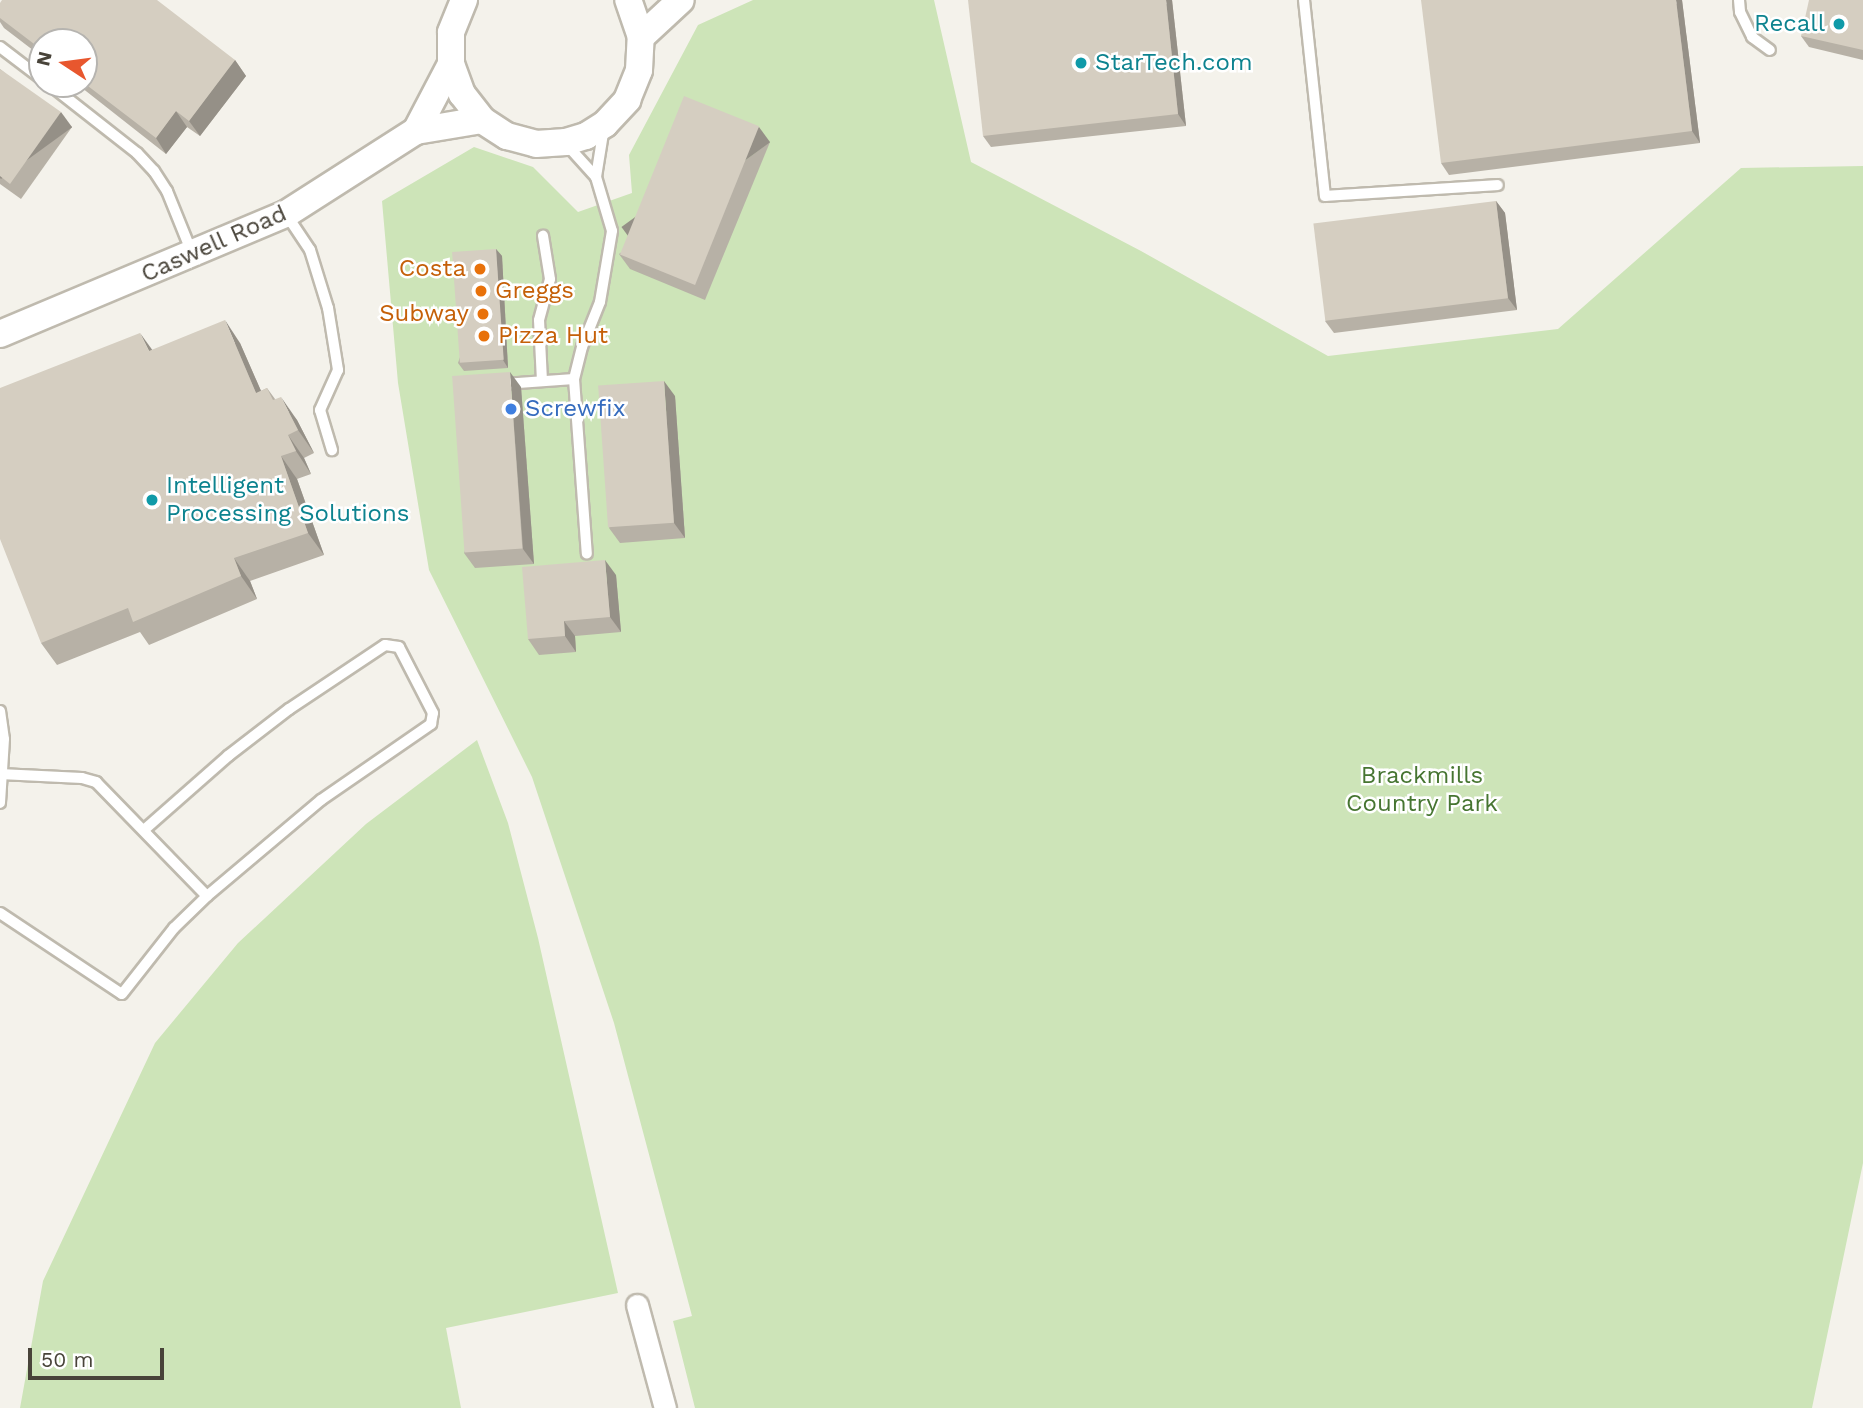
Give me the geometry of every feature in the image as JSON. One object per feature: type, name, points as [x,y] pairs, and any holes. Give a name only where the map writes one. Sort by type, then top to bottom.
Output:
[{"type":"street","points":[[464,0],[451,33],[451,64],[462,94],[482,120],[517,139],[536,144],[566,142],[605,124],[627,100],[639,70],[641,37],[628,0]]},
{"type":"street","points":[[641,37],[681,0]]},
{"type":"street","name":"Caswell Road","points":[[416,131],[451,64]]},
{"type":"street","name":"Caswell Road","points":[[0,334],[193,256],[286,214],[416,131],[482,120]]},
{"type":"street","points":[[637,1305],[665,1408]]},
{"type":"lane","points":[[1304,0],[1325,196],[1498,185]]},
{"type":"lane","points":[[1739,0],[1740,12],[1752,37],[1770,50]]},
{"type":"lane","points":[[0,47],[28,68]]},
{"type":"lane","points":[[67,98],[137,153],[154,171],[167,191],[193,256]]},
{"type":"lane","points":[[596,177],[605,124]]},
{"type":"lane","points":[[566,142],[596,177],[612,231],[600,302],[582,347],[574,379],[587,554]]},
{"type":"lane","points":[[286,214],[310,250],[328,308],[338,370],[320,410],[332,450]]},
{"type":"lane","points":[[542,381],[539,320],[550,279],[543,236]]},
{"type":"lane","points":[[495,384],[574,379]]},
{"type":"lane","points":[[0,913],[122,993],[174,928],[207,896],[321,800],[431,723],[433,713],[399,647],[385,645],[289,709],[228,756],[144,830]]},
{"type":"lane","points":[[0,711],[4,739],[0,803]]},
{"type":"lane","points":[[2,774],[90,779],[102,788],[207,896]]},
{"type":"green space","name":"Brackmills Country Park","points":[[753,0],[934,0],[971,162],[1141,251],[1328,356],[1558,329],[1741,168],[1863,166],[1863,1163],[1812,1408],[695,1408],[673,1321],[692,1316],[614,1023],[532,777],[429,570],[398,383],[382,201],[474,147],[533,167],[578,212],[632,193],[629,155],[698,25]]},
{"type":"green space","points":[[477,740],[508,823],[538,938],[618,1293],[446,1328],[461,1408],[20,1408],[43,1281],[155,1043],[238,943],[366,824]]},
{"type":"building","points":[[2,0],[157,0],[235,60],[189,121],[176,111],[156,138],[98,94],[98,28],[28,28],[28,39],[0,18]]},
{"type":"building","name":"StarTech.com","points":[[968,0],[1166,0],[1178,114],[983,136]]},
{"type":"building","points":[[1421,0],[1676,0],[1692,131],[1441,163]]},
{"type":"building","name":"Recall","points":[[1809,0],[1863,0],[1863,50],[1801,36]]},
{"type":"building","points":[[0,69],[28,89],[28,98],[41,98],[61,112],[10,184],[0,176]]},
{"type":"building","points":[[684,96],[759,126],[695,285],[620,255]]},
{"type":"building","points":[[1496,201],[1508,298],[1325,321],[1313,223]]},
{"type":"building","points":[[496,249],[504,360],[460,363],[452,252]]},
{"type":"building","name":"Intelligent Processing Solutions","points":[[225,320],[256,393],[267,388],[273,400],[281,397],[298,430],[288,435],[296,451],[281,456],[308,533],[234,558],[241,576],[133,622],[128,608],[41,643],[0,539],[0,388],[140,333],[149,351]]},
{"type":"building","points":[[510,372],[522,549],[464,553],[452,376]]},
{"type":"building","points":[[664,381],[674,523],[608,527],[598,386]]},
{"type":"building","points":[[605,560],[610,617],[564,621],[565,636],[528,639],[522,567]]},
{"type":"place","name":"Recall","points":[[1839,24]]},
{"type":"place","name":"StarTech.com","points":[[1081,63]]},
{"type":"place","name":"Costa","points":[[480,269]]},
{"type":"place","name":"Greggs","points":[[481,291]]},
{"type":"place","name":"Subway","points":[[483,314]]},
{"type":"place","name":"Pizza Hut","points":[[484,336]]},
{"type":"place","name":"Screwfix","points":[[511,409]]},
{"type":"place","name":"Intelligent Processing Solutions","points":[[152,500]]}]
